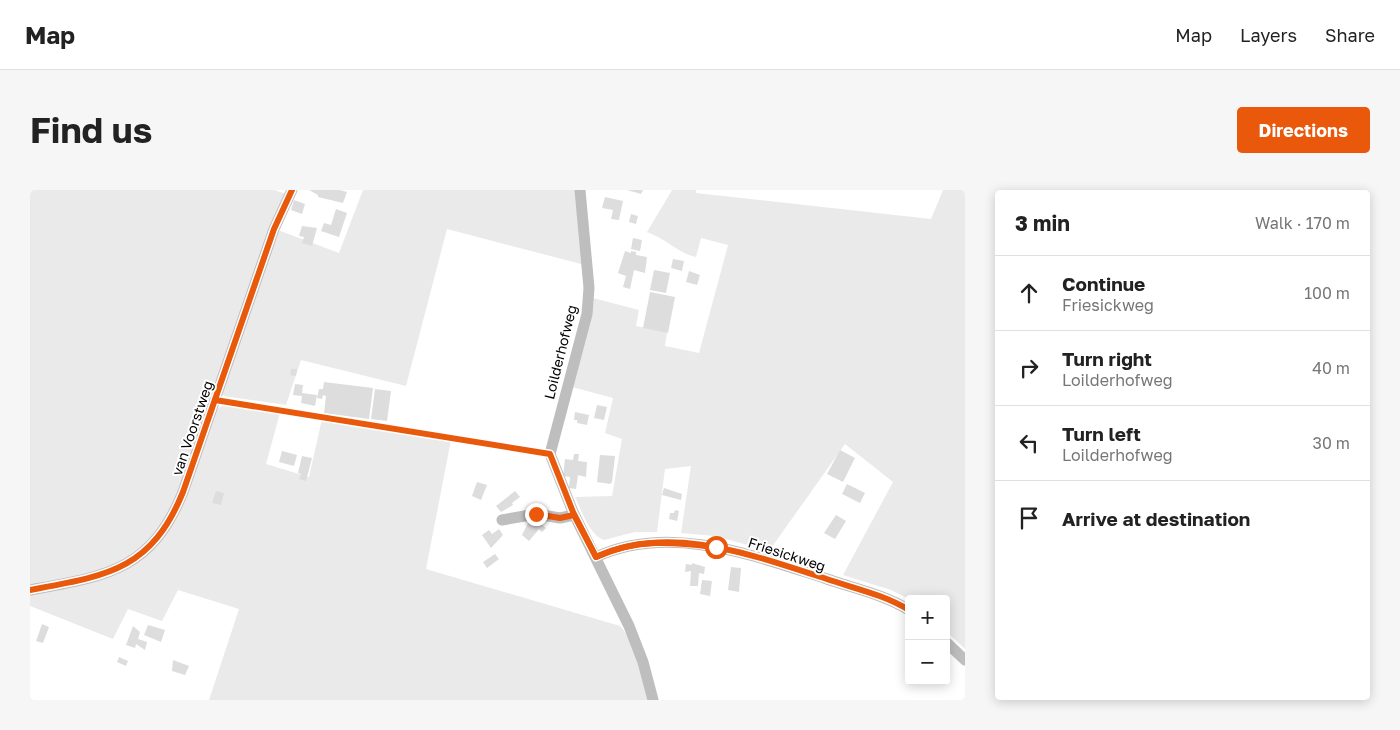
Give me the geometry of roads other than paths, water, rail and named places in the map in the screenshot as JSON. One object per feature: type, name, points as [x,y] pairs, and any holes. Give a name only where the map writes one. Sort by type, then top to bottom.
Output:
[{"type":"street","name":"van Voorstweg","points":[[30,590],[112,572],[150,548],[161,533],[174,512],[183,492],[274,229],[292,190]]},
{"type":"street","name":"Loilderhofweg","points":[[580,190],[589,288],[587,314],[550,454],[574,515],[629,626],[643,662],[653,700]]},
{"type":"street","points":[[502,520],[536,514],[560,518],[574,515]]},
{"type":"street","name":"Friesickweg","points":[[596,557],[618,547],[653,542],[716,547],[766,560],[884,598],[905,608]]},
{"type":"street","points":[[950,646],[965,660]]}]
